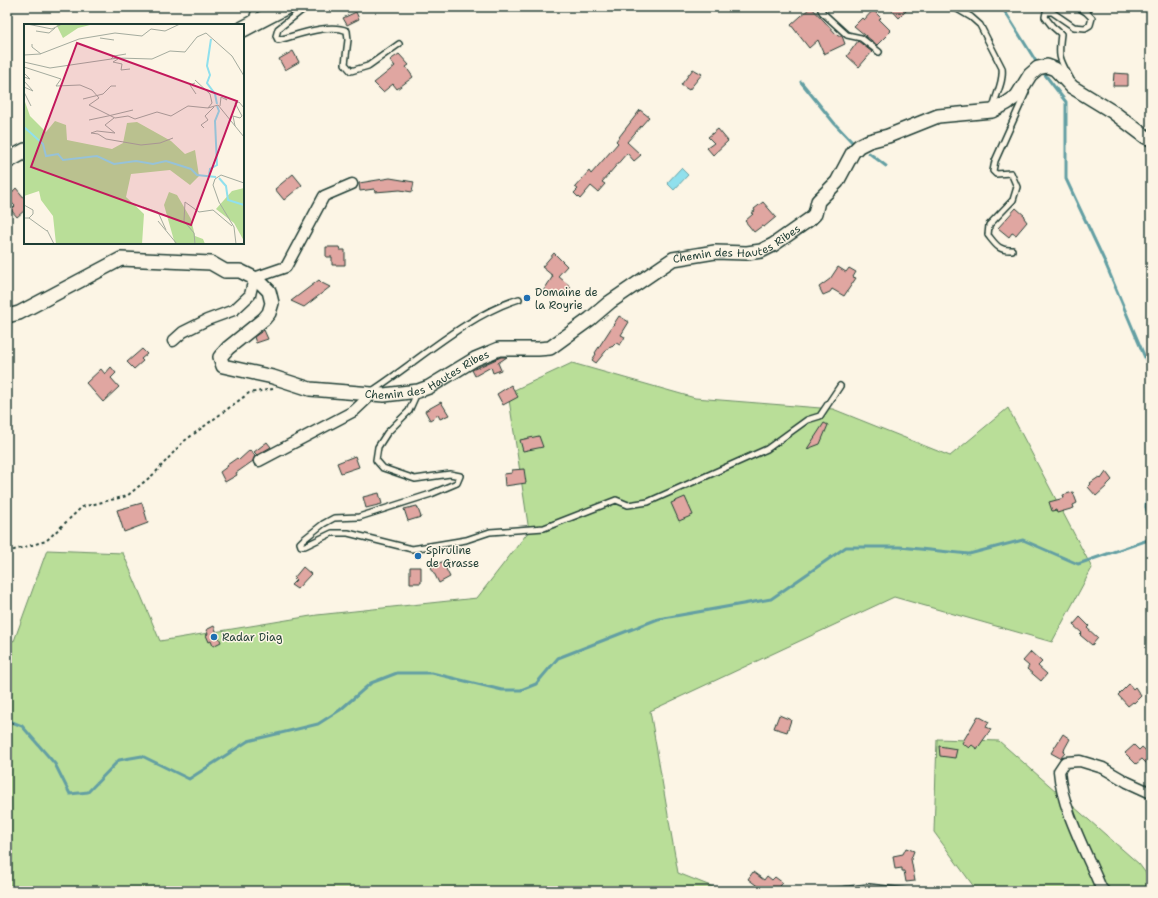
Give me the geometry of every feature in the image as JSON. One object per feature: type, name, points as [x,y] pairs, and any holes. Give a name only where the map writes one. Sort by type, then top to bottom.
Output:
[{"type":"main road","points":[[249,26],[285,7]]},
{"type":"main road","points":[[7,161],[24,152]]},
{"type":"street","points":[[1033,72],[1038,68],[1047,66],[1055,69],[1072,86],[1113,112],[1146,137],[1151,139]]},
{"type":"street","name":"Chemin des Hautes Ribes","points":[[7,316],[19,313],[121,259],[210,262],[225,271],[240,271],[254,278],[269,291],[272,303],[269,313],[264,319],[228,348],[220,357],[223,366],[273,377],[310,389],[384,395],[418,390],[429,387],[475,359],[499,349],[550,348],[590,319],[610,302],[673,259],[715,252],[747,253],[761,251],[773,245],[815,214],[818,201],[837,182],[853,152],[859,146],[938,116],[992,110],[1007,103],[1017,96],[1033,72]]},
{"type":"street","points":[[173,341],[183,332],[207,320],[234,310],[250,295],[254,278],[286,267],[324,196],[352,184]]},
{"type":"street","points":[[259,461],[354,411],[370,394]]},
{"type":"street","points":[[1104,891],[1101,888],[1070,815],[1060,784],[1059,771],[1065,762],[1080,761],[1103,768],[1127,782],[1151,793]]},
{"type":"lane","points":[[249,26],[256,7]]},
{"type":"lane","points":[[306,7],[278,29],[276,36],[278,40],[323,30],[341,28],[347,32],[348,40],[345,64],[350,71],[368,66],[399,44]]},
{"type":"lane","points":[[823,7],[821,10],[823,13],[847,35],[860,38],[879,52]]},
{"type":"lane","points":[[954,7],[971,17],[980,25],[1002,68],[1003,76],[992,110]]},
{"type":"lane","points":[[1072,86],[1071,79],[1058,53],[1061,34],[1045,17],[1046,12],[1052,12],[1074,26],[1085,28],[1090,25],[1092,18],[1078,7]]},
{"type":"lane","points":[[1012,250],[1004,250],[997,246],[988,235],[989,225],[1013,200],[1017,187],[1011,173],[996,174],[993,170],[995,161],[1025,95],[1033,72]]},
{"type":"lane","points":[[370,394],[432,348],[483,315],[504,304],[518,300]]},
{"type":"lane","points":[[418,390],[409,411],[387,433],[378,447],[376,460],[383,468],[415,479],[450,474],[460,476],[457,483],[431,494],[359,517],[334,518],[323,524],[303,540],[300,543],[301,546],[305,546],[332,533],[348,533],[412,549],[466,540],[490,532],[544,528],[616,500],[628,505],[648,502],[767,449],[807,420],[820,416],[840,386]]},
{"type":"lane","points":[[833,891],[869,887],[904,891]]},
{"type":"path","points":[[7,552],[46,541],[82,508],[126,496],[155,473],[183,442],[249,393],[279,388]]},
{"type":"green space","points":[[572,363],[695,398],[833,409],[950,456],[1008,408],[1092,568],[1052,642],[894,597],[650,711],[678,873],[723,891],[7,891],[7,638],[14,641],[47,550],[123,553],[160,641],[317,615],[477,598],[529,531],[508,393]]},
{"type":"green space","points":[[937,739],[999,741],[1139,864],[1151,880],[1151,891],[977,891],[934,832]]},
{"type":"water","points":[[681,168],[688,175],[674,190],[667,183]]},
{"type":"building","points":[[811,7],[838,36],[842,36],[845,44],[824,54],[818,40],[809,48],[791,25]]},
{"type":"building","points":[[889,7],[910,7],[899,18]]},
{"type":"building","points":[[873,10],[881,18],[879,19],[891,31],[877,45],[854,26],[862,18],[864,20]]},
{"type":"building","points":[[356,12],[359,19],[347,25],[343,18]]},
{"type":"building","points":[[858,41],[872,52],[859,67],[847,56]]},
{"type":"building","points":[[293,51],[299,62],[285,70],[279,59]]},
{"type":"building","points":[[399,54],[409,65],[406,67],[413,77],[397,89],[393,84],[383,92],[374,83],[395,66],[390,60]]},
{"type":"building","points":[[693,69],[702,74],[689,90],[681,85]]},
{"type":"building","points":[[1114,73],[1128,74],[1128,86],[1113,86]]},
{"type":"building","points":[[640,110],[649,117],[627,142],[641,155],[634,161],[627,153],[602,182],[605,184],[598,192],[591,186],[580,199],[574,193],[578,189],[575,187],[589,171],[591,174],[618,143],[616,141]]},
{"type":"building","points":[[718,129],[728,141],[713,155],[707,148],[714,143],[708,137]]},
{"type":"building","points":[[293,174],[302,185],[284,200],[275,189]]},
{"type":"building","points":[[390,178],[414,182],[412,192],[400,190],[375,192],[374,189],[360,191],[359,183]]},
{"type":"building","points":[[16,188],[24,198],[24,211],[17,217],[11,210],[15,206],[7,198]]},
{"type":"building","points":[[763,202],[776,217],[764,227],[762,226],[754,232],[745,221],[753,214],[751,213],[755,211],[754,209]]},
{"type":"building","points":[[1016,208],[1025,216],[1024,218],[1027,222],[1016,235],[1012,233],[1009,237],[998,228]]},
{"type":"building","points":[[326,247],[339,247],[340,250],[345,250],[345,265],[332,265],[332,257],[326,257]]},
{"type":"building","points":[[554,253],[567,266],[558,276],[571,287],[562,297],[542,293],[553,276],[542,267]]},
{"type":"building","points":[[838,267],[846,272],[849,268],[856,272],[853,277],[856,278],[844,296],[832,289],[830,292],[823,295],[819,287],[830,279]]},
{"type":"building","points":[[319,280],[330,287],[304,307],[291,301]]},
{"type":"building","points":[[619,316],[629,322],[621,335],[625,337],[620,345],[616,343],[612,347],[610,346],[596,363],[592,360],[596,354],[595,353]]},
{"type":"building","points":[[264,330],[268,339],[256,343],[254,337]]},
{"type":"building","points":[[142,349],[147,354],[141,359],[143,361],[134,369],[127,362]]},
{"type":"building","points":[[501,357],[507,357],[498,363],[501,370],[493,373],[491,367],[475,376],[472,370]]},
{"type":"building","points":[[111,367],[116,373],[111,378],[119,387],[103,402],[86,383],[101,369],[105,374]]},
{"type":"building","points":[[511,385],[518,397],[503,405],[497,394]]},
{"type":"building","points":[[441,402],[449,415],[440,419],[438,415],[430,420],[425,411]]},
{"type":"building","points":[[824,423],[828,425],[820,444],[807,449]]},
{"type":"building","points":[[539,436],[543,447],[523,451],[520,440]]},
{"type":"building","points":[[267,442],[271,447],[257,455],[254,452]]},
{"type":"building","points":[[250,450],[255,456],[253,461],[236,473],[237,475],[225,482],[220,472],[237,458],[239,460]]},
{"type":"building","points":[[355,456],[359,467],[341,473],[337,463]]},
{"type":"building","points":[[524,469],[526,483],[505,486],[504,474],[512,473],[512,470]]},
{"type":"building","points":[[1106,472],[1112,480],[1096,496],[1088,487],[1091,484],[1090,483],[1099,477],[1101,479]]},
{"type":"building","points":[[1073,492],[1077,503],[1073,505],[1074,508],[1057,513],[1056,510],[1052,511],[1049,502],[1064,498],[1063,495]]},
{"type":"building","points":[[379,493],[382,504],[366,508],[363,497]]},
{"type":"building","points":[[685,497],[693,515],[679,521],[671,503]]},
{"type":"building","points":[[142,503],[148,523],[124,532],[117,510]]},
{"type":"building","points":[[417,506],[421,517],[408,521],[404,509]]},
{"type":"building","points":[[448,559],[452,566],[446,569],[450,577],[439,583],[431,567]]},
{"type":"building","points":[[303,567],[311,574],[297,589],[291,585],[296,580],[294,578]]},
{"type":"building","points":[[410,567],[421,567],[421,583],[410,583]]},
{"type":"building","points":[[1080,617],[1089,626],[1087,628],[1098,638],[1092,645],[1080,635],[1082,633],[1073,625]]},
{"type":"building","points":[[214,626],[221,642],[213,646],[211,641],[209,642],[206,635],[208,634],[206,630]]},
{"type":"building","points":[[1031,652],[1042,662],[1038,666],[1047,674],[1041,681],[1027,669],[1029,666],[1023,661]]},
{"type":"building","points":[[1129,684],[1133,689],[1135,687],[1141,696],[1134,703],[1133,702],[1128,706],[1118,695]]},
{"type":"building","points":[[779,715],[791,720],[787,732],[774,728]]},
{"type":"building","points":[[978,716],[989,722],[986,727],[991,729],[977,749],[972,745],[969,748],[962,743]]},
{"type":"building","points":[[1063,734],[1070,739],[1065,748],[1065,752],[1060,758],[1051,753]]},
{"type":"building","points":[[1134,745],[1139,750],[1142,747],[1151,755],[1151,768],[1142,759],[1136,764],[1125,753]]},
{"type":"building","points":[[939,746],[957,749],[955,758],[940,756]]},
{"type":"building","points":[[906,848],[914,851],[911,859],[915,881],[906,882],[902,868],[895,869],[893,856],[903,854]]},
{"type":"building","points":[[753,872],[764,880],[767,876],[772,880],[775,877],[783,883],[780,886],[786,891],[764,891],[748,879]]},
{"type":"waterway","points":[[1002,7],[1037,63]]},
{"type":"waterway","points":[[1043,72],[1066,102],[1066,179],[1104,260],[1151,372]]},
{"type":"waterway","points":[[801,82],[835,124],[852,142]]},
{"type":"waterway","points":[[869,153],[886,166]]},
{"type":"waterway","points":[[1151,488],[1147,492],[1146,507],[1151,524]]},
{"type":"waterway","points":[[7,720],[22,726],[55,764],[70,794],[88,792],[119,760],[142,756],[189,779],[248,741],[318,724],[340,710],[371,683],[397,673],[432,673],[502,690],[521,690],[536,684],[558,658],[658,619],[771,599],[846,547],[900,547],[969,554],[1023,540],[1078,564],[1151,539]]},
{"type":"place","name":"Domaine de la Royrie","points":[[527,298]]},
{"type":"place","name":"Spiruline de Grasse","points":[[418,556]]},
{"type":"place","name":"Radar Diag","points":[[214,637]]}]
